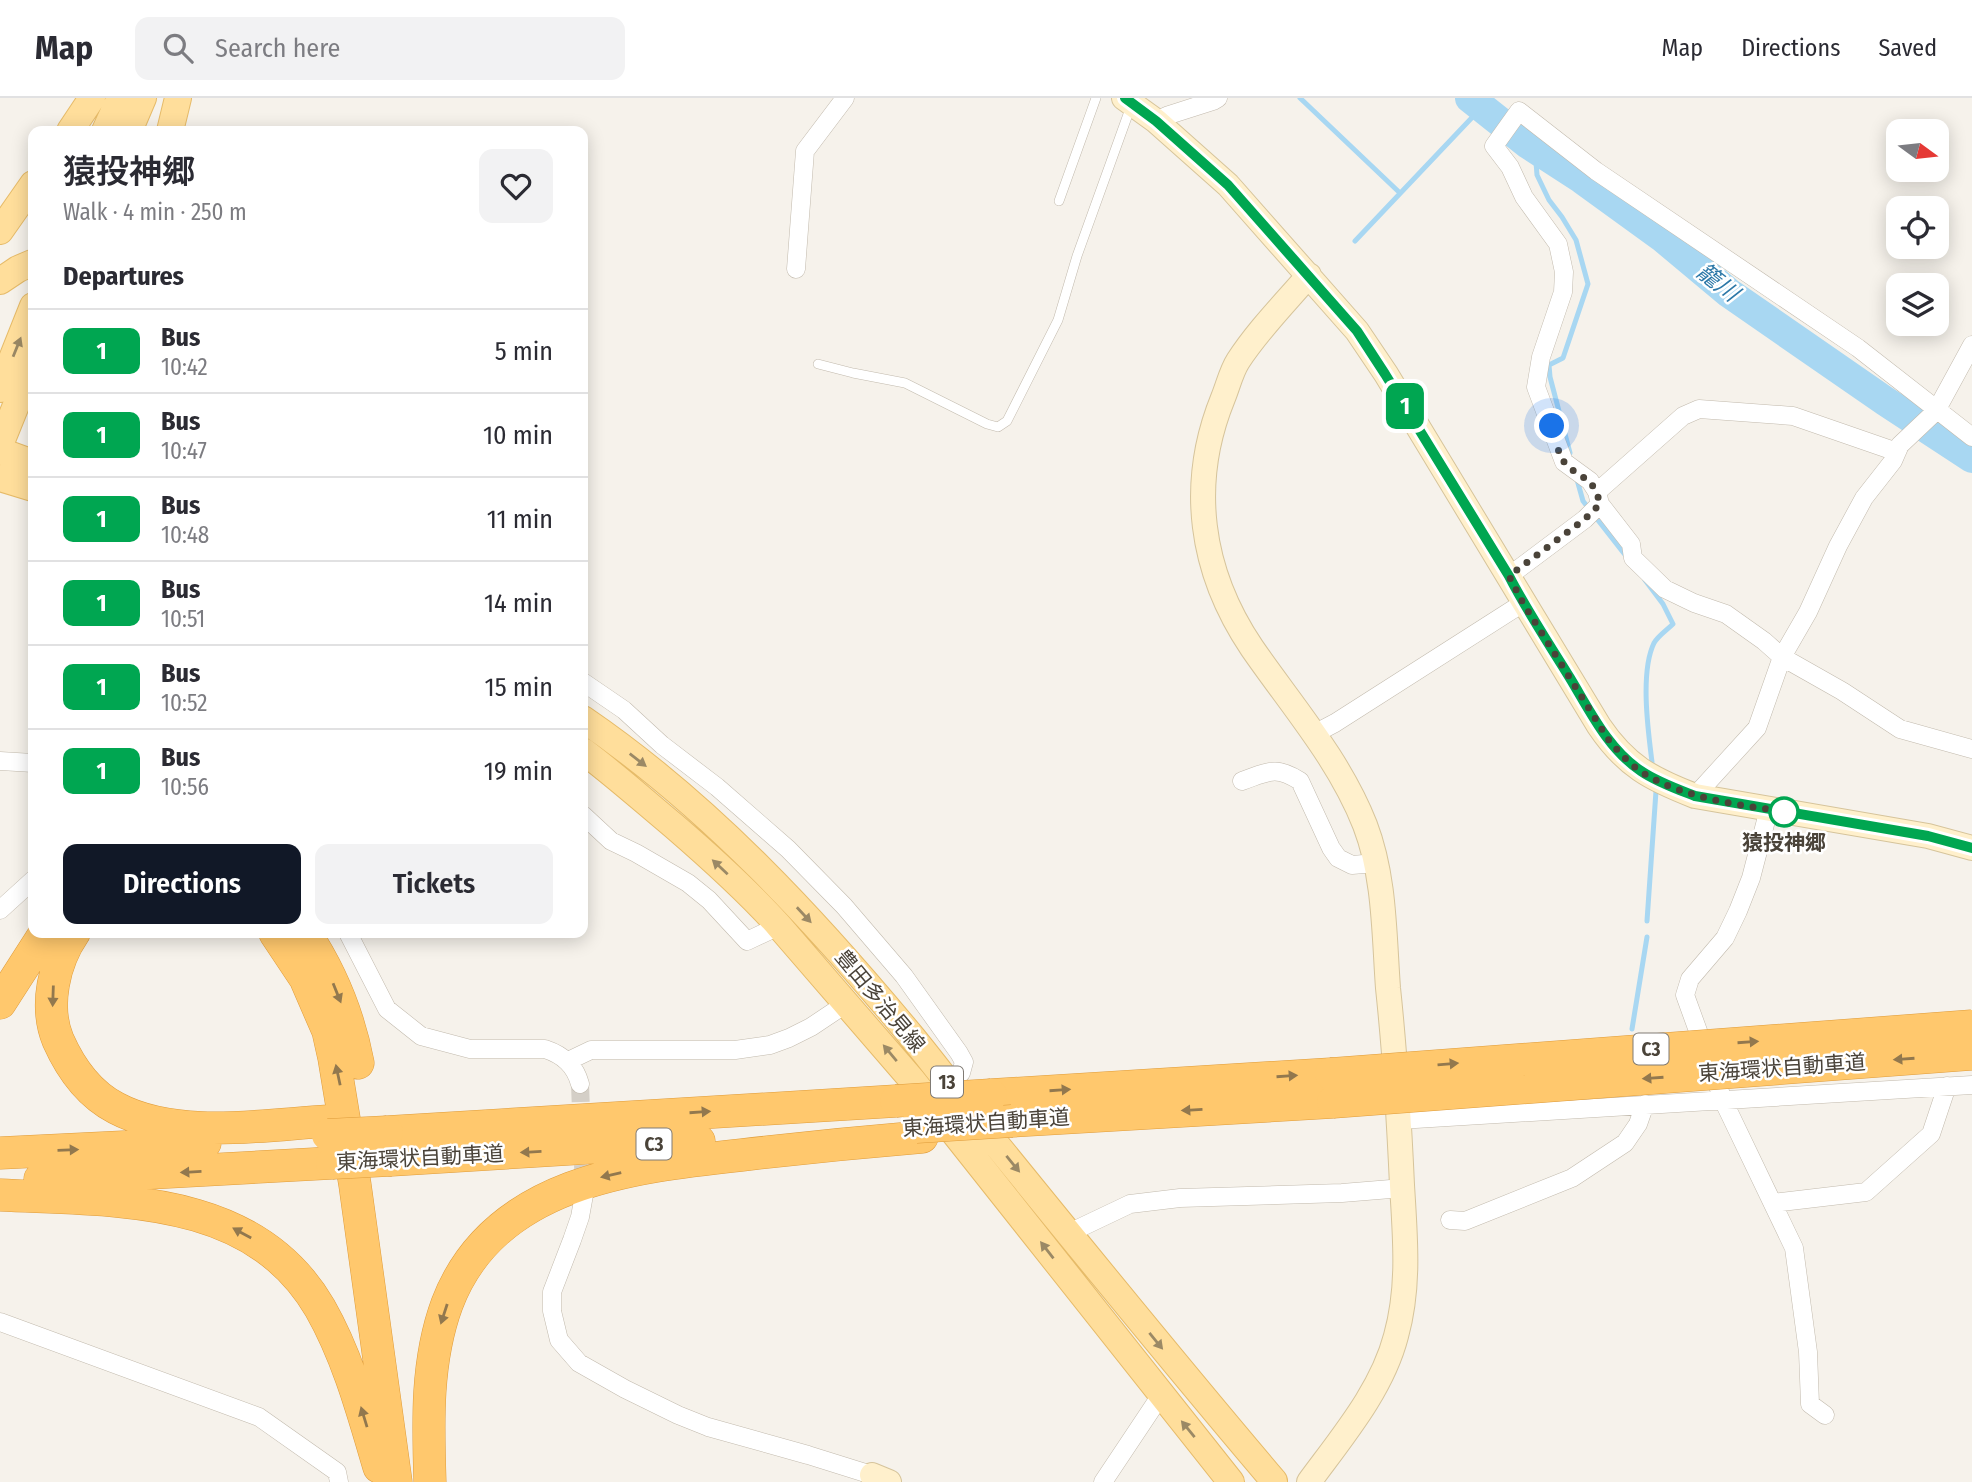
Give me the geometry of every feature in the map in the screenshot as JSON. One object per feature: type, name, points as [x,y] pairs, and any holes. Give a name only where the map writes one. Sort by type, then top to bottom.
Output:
[{"type":"highway","points":[[0,1003],[42,938]]},
{"type":"highway","points":[[71,938],[57,967],[52,1011],[56,1034],[65,1056],[96,1094],[116,1108],[139,1117],[183,1126],[229,1126],[329,1140]]},
{"type":"highway","points":[[278,938],[305,978],[328,1031],[334,1058],[355,1185],[396,1482]]},
{"type":"highway","points":[[308,938],[339,997],[357,1059],[418,1482]]},
{"type":"highway","name":"東海環状自動車道","points":[[388,1137],[919,1132],[1332,1088],[1972,1026]]},
{"type":"highway","name":"東海環状自動車道","points":[[0,1153],[388,1137],[659,1115],[991,1095],[1332,1088],[1972,1054]]},
{"type":"highway","points":[[429,1482],[431,1376],[437,1339],[448,1303],[471,1260],[487,1241],[527,1208],[573,1186],[631,1170],[919,1132]]},
{"type":"highway","name":"東海環状自動車道","points":[[0,1181],[329,1140]]},
{"type":"highway","points":[[0,1195],[160,1206],[223,1223],[274,1253],[305,1286],[331,1329],[355,1389],[384,1482]]},
{"type":"main road","points":[[73,126],[92,98]]},
{"type":"main road","points":[[107,126],[120,98]]},
{"type":"main road","points":[[131,126],[143,98]]},
{"type":"main road","points":[[171,126],[178,98]]},
{"type":"main road","points":[[0,231],[28,191]]},
{"type":"main road","points":[[0,281],[28,265]]},
{"type":"main road","points":[[0,389],[28,319]]},
{"type":"main road","points":[[28,376],[2,442],[28,460]]},
{"type":"main road","points":[[0,478],[28,486]]},
{"type":"main road","name":"豊田多治見線","points":[[588,723],[689,802],[770,879],[835,948],[1179,1368],[1277,1482]]},
{"type":"main road","name":"豊田多治見線","points":[[588,755],[706,854],[761,905],[931,1103],[1231,1482]]},
{"type":"street","points":[[796,269],[805,151],[845,98]]},
{"type":"street","points":[[1156,121],[1218,98]]},
{"type":"street","points":[[1128,101],[1156,121],[1228,185],[1357,331],[1599,726],[1621,754],[1642,772],[1695,796],[1928,836],[1972,848]]},
{"type":"street","points":[[1972,437],[1858,348],[1596,171],[1519,111],[1494,146],[1510,167],[1524,197],[1558,244],[1564,272],[1563,292],[1541,357],[1536,387],[1564,462],[1631,544],[1633,558],[1665,589],[1726,614],[1782,657],[1842,691],[1899,729],[1972,749]]},
{"type":"street","points":[[1309,275],[1236,364],[1212,425],[1202,514],[1208,553],[1224,597],[1250,645],[1336,765],[1351,793],[1367,830],[1376,863],[1384,912],[1399,1120],[1406,1252],[1405,1286],[1395,1339],[1373,1391],[1309,1482]]},
{"type":"street","points":[[1695,796],[1757,729],[1782,657],[1808,612],[1838,546],[1864,498],[1893,461],[1898,449],[1936,411],[1972,345]]},
{"type":"street","points":[[1509,576],[1683,416],[1699,409],[1793,416],[1898,449]]},
{"type":"street","points":[[1314,734],[1523,603]]},
{"type":"street","points":[[588,685],[613,701],[662,745],[717,787],[788,849],[844,906],[904,976],[959,1053],[964,1062],[961,1073],[947,1082]]},
{"type":"street","points":[[0,761],[28,764]]},
{"type":"street","points":[[1242,781],[1275,769],[1290,774],[1300,781],[1338,858],[1352,865],[1376,863]]},
{"type":"street","points":[[1769,809],[1751,878],[1734,920],[1725,938],[1690,978],[1685,995],[1723,1100],[1794,1248],[1808,1352],[1810,1404],[1825,1415]]},
{"type":"street","points":[[588,820],[611,841],[688,883],[709,900],[747,940],[779,926]]},
{"type":"street","points":[[0,910],[28,885]]},
{"type":"street","points":[[351,938],[387,1009],[421,1035],[470,1049],[545,1049],[555,1052],[568,1061],[577,1073],[580,1084]]},
{"type":"street","points":[[568,1061],[591,1050],[734,1050],[770,1045],[811,1027],[847,1003]]},
{"type":"street","points":[[1399,1120],[1972,1084]]},
{"type":"street","points":[[1773,1203],[1866,1192],[1931,1133],[1947,1086]]},
{"type":"street","points":[[1450,1220],[1465,1221],[1572,1178],[1625,1143],[1639,1124],[1644,1104]]},
{"type":"street","points":[[1069,1233],[1130,1204],[1180,1198],[1342,1193],[1402,1188]]},
{"type":"street","points":[[584,1195],[580,1217],[552,1292],[552,1311],[559,1340],[579,1363],[625,1389],[708,1427],[881,1479]]},
{"type":"street","points":[[0,1322],[259,1417],[337,1472],[339,1482]]},
{"type":"street","points":[[1103,1482],[1161,1395]]},
{"type":"lane","points":[[1059,201],[1096,98]]},
{"type":"lane","points":[[818,364],[905,383],[986,424],[998,427],[1007,421],[1058,320],[1128,101]]},
{"type":"waterway","points":[[1300,98],[1400,193]]},
{"type":"waterway","name":"籠川","points":[[1470,98],[1528,144],[1662,237],[1729,293],[1972,458]]},
{"type":"waterway","points":[[1355,241],[1482,107]]},
{"type":"waterway","points":[[1535,149],[1537,175],[1549,200],[1576,240],[1588,284],[1563,358],[1549,365],[1570,453]]},
{"type":"waterway","points":[[1576,476],[1583,501],[1626,556]]},
{"type":"waterway","points":[[1645,580],[1663,604],[1673,624],[1654,643],[1647,669],[1646,701],[1652,762]]},
{"type":"waterway","points":[[1647,921],[1656,791]]},
{"type":"waterway","points":[[1632,1029],[1647,937]]},
{"type":"tunnel","points":[[580,1084],[584,1191]]},
{"type":"bus line","name":"1","points":[[1125,98],[1156,121],[1228,185],[1357,331],[1413,418],[1599,726],[1621,754],[1642,772],[1695,796],[1928,836],[1972,848]]},
{"type":"place","name":"猿投神郷","points":[[1784,812]]},
{"type":"route","points":[[1552,426],[1564,462],[1590,481],[1600,504],[1585,519],[1509,576],[1523,603],[1608,739],[1642,772],[1695,796],[1793,813],[1784,812]]}]
